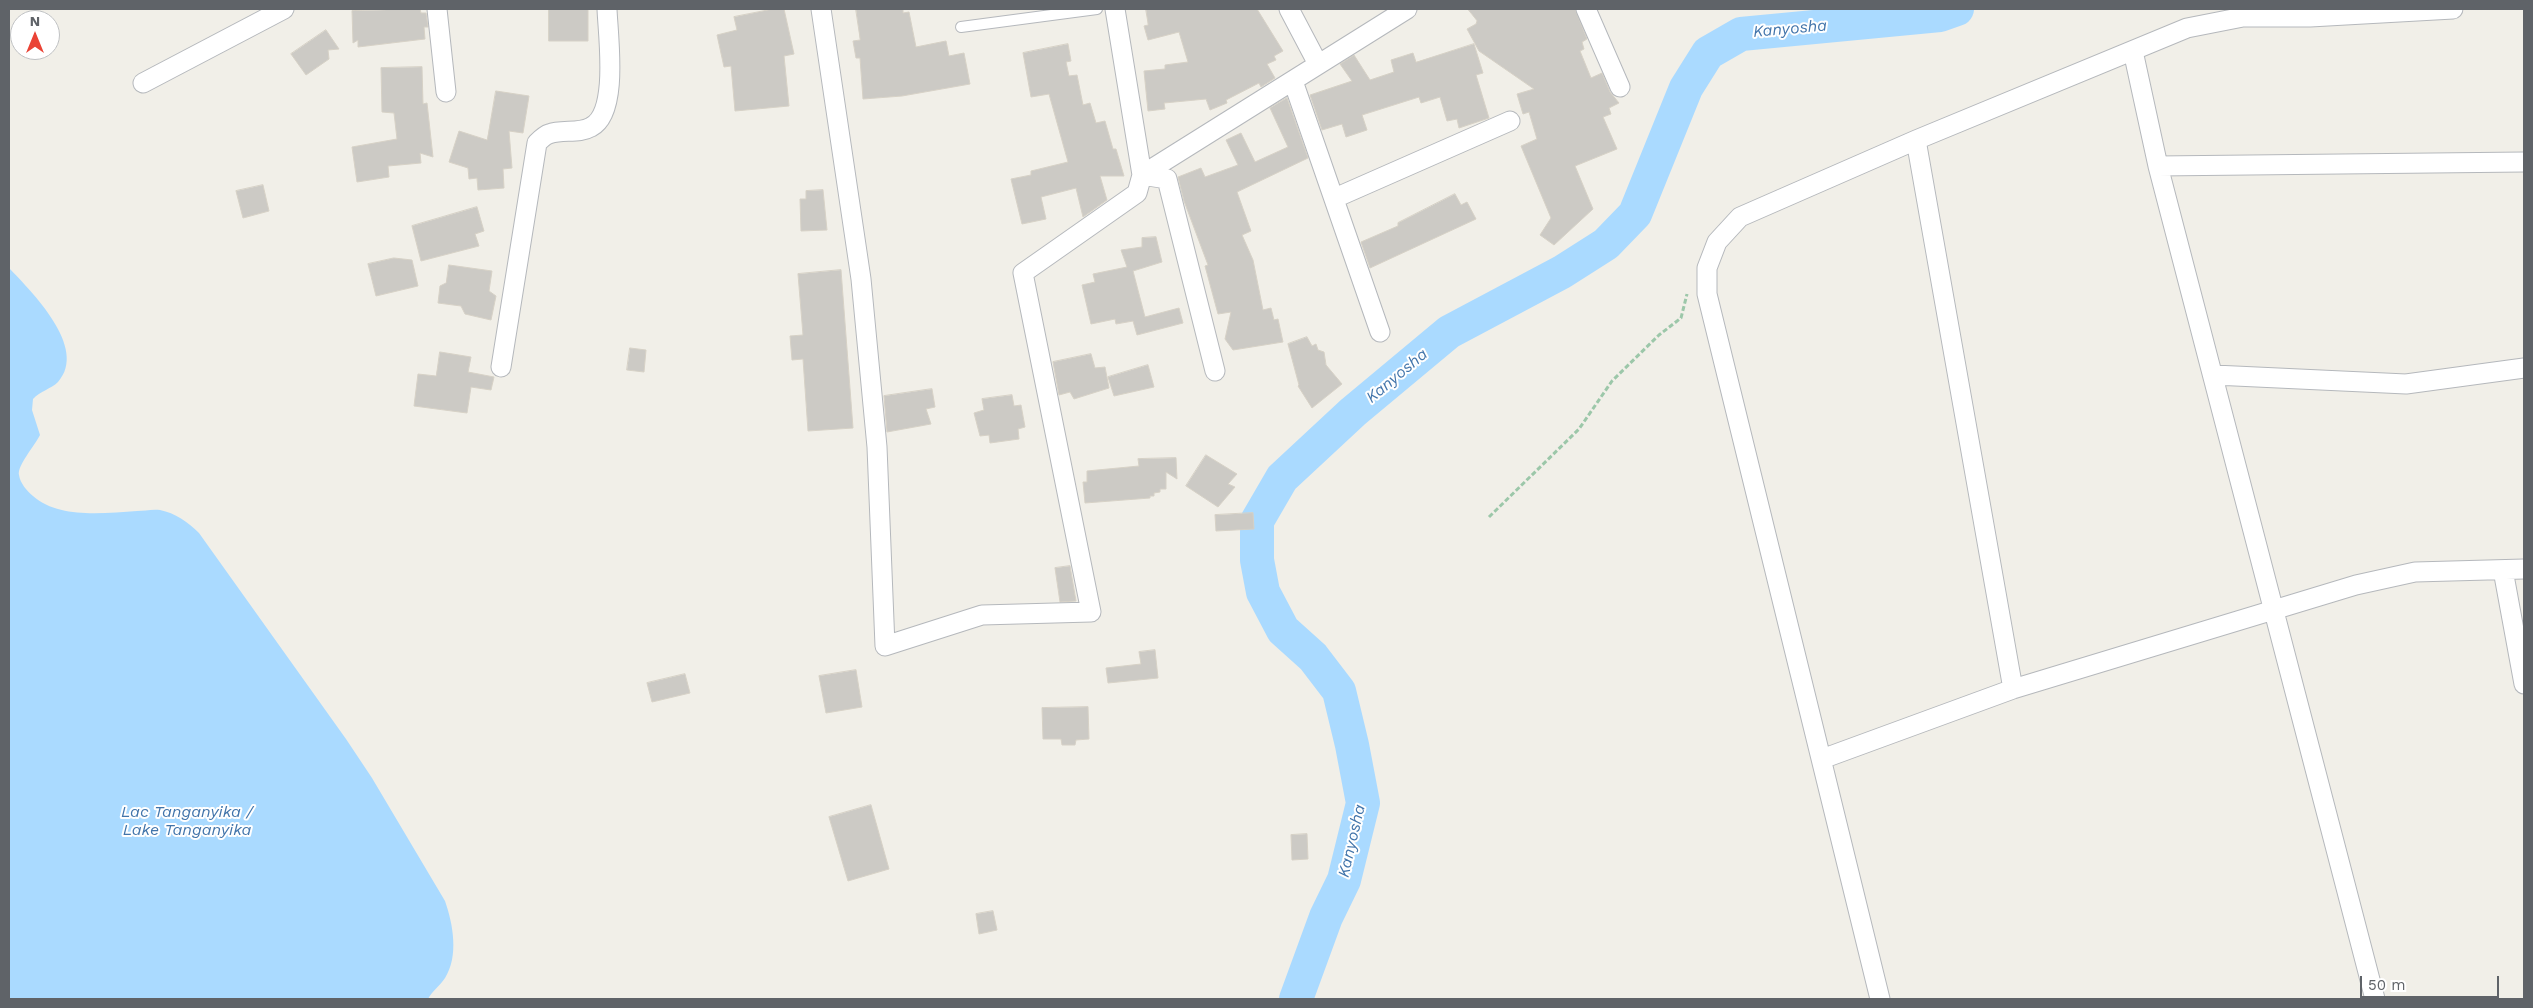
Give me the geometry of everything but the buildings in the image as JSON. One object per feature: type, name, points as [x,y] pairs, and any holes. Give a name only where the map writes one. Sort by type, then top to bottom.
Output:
[{"type":"street","points":[[143,83],[284,9]]},
{"type":"street","points":[[437,9],[446,92]]},
{"type":"street","points":[[501,367],[537,143],[548,134],[591,128],[600,121],[608,101],[610,69],[607,9]]},
{"type":"street","points":[[821,9],[862,279],[877,447],[885,646],[982,615],[1091,612],[1023,273],[1137,193],[1142,175],[1115,9]]},
{"type":"street","points":[[1289,9],[1318,64]]},
{"type":"street","points":[[1142,175],[1407,9]]},
{"type":"street","points":[[1586,9],[1620,87]]},
{"type":"street","points":[[1880,999],[1707,294],[1707,268],[1717,242],[1740,217],[1916,140],[2187,28],[2243,17],[2310,17],[2454,9]]},
{"type":"street","points":[[2133,51],[2158,166],[2214,375],[2375,999]]},
{"type":"street","points":[[1293,81],[1380,332]]},
{"type":"street","points":[[1335,198],[1510,121]]},
{"type":"street","points":[[1916,140],[2013,689]]},
{"type":"street","points":[[2158,166],[2524,162]]},
{"type":"street","points":[[1142,175],[1167,179],[1215,371]]},
{"type":"street","points":[[2214,375],[2406,384],[2524,368]]},
{"type":"street","points":[[1822,759],[2013,689],[2356,584],[2415,572],[2524,569]]},
{"type":"street","points":[[2503,570],[2524,684]]},
{"type":"lane","points":[[961,27],[1096,9]]},
{"type":"path","points":[[1489,517],[1579,429],[1612,381],[1659,335],[1681,318],[1688,294],[1707,268]]},
{"type":"water","name":"Lac Tanganyika / Lake Tanganyika","points":[[9,268],[42,305],[53,321],[62,337],[67,353],[66,368],[58,382],[33,399],[32,410],[40,435],[19,471],[22,484],[33,496],[56,508],[82,513],[160,510],[181,518],[199,533],[346,739],[372,778],[445,901],[452,930],[452,960],[445,978],[428,999],[9,999]]},
{"type":"waterway","name":"Kanyosha","points":[[1296,999],[1326,917],[1344,880],[1363,803],[1339,691],[1313,657],[1283,630],[1263,592],[1257,560],[1257,521],[1282,478],[1353,412],[1449,332],[1562,272],[1606,244],[1635,214],[1686,88],[1708,53],[1741,34],[1940,15],[1957,9]]}]
